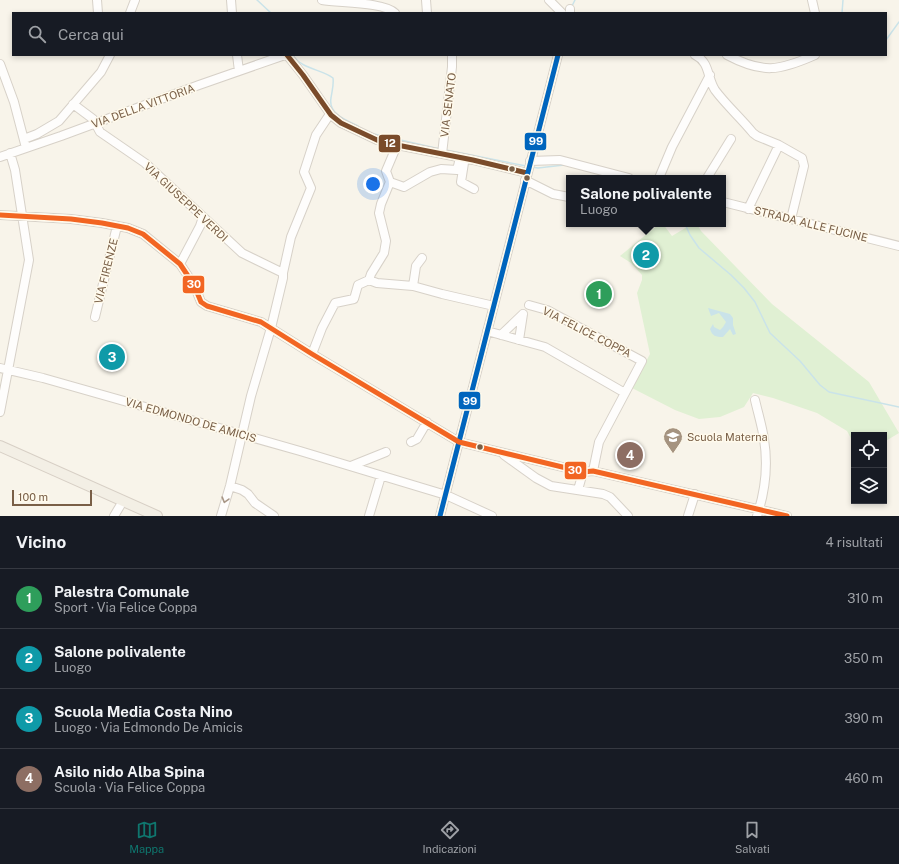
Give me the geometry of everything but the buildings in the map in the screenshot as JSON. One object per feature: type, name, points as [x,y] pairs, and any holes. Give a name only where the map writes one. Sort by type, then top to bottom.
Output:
[{"type":"main road","points":[[0,446],[157,516]]},
{"type":"street","points":[[97,0],[98,12]]},
{"type":"street","points":[[130,12],[135,0]]},
{"type":"street","points":[[231,0],[232,12]]},
{"type":"street","points":[[322,0],[381,7],[393,10],[395,12]]},
{"type":"street","points":[[426,0],[427,12]]},
{"type":"street","points":[[549,0],[561,12]]},
{"type":"street","points":[[812,0],[815,12]]},
{"type":"street","points":[[103,56],[105,65]]},
{"type":"street","points":[[24,139],[38,134],[59,121],[101,72],[110,56]]},
{"type":"street","points":[[237,56],[239,71]]},
{"type":"street","name":"VIA DELLA VITTORIA","points":[[0,157],[283,56]]},
{"type":"street","points":[[287,56],[303,75],[330,114],[341,123],[377,140],[462,158],[526,177],[553,194],[566,196]]},
{"type":"street","name":"VIA SENATO","points":[[442,154],[452,56]]},
{"type":"street","points":[[440,516],[558,56]]},
{"type":"street","points":[[697,56],[707,67],[714,89],[753,133],[779,145],[802,158],[804,161],[791,219]]},
{"type":"street","points":[[729,56],[758,68],[771,69],[783,67],[811,56]]},
{"type":"street","points":[[0,64],[14,102],[25,148]]},
{"type":"street","points":[[660,175],[672,147],[710,75]]},
{"type":"street","name":"VIA GIUSEPPE VERDI","points":[[73,104],[93,118],[100,132],[146,163],[242,253],[283,273]]},
{"type":"street","points":[[221,516],[230,486],[251,396],[271,328],[291,237],[311,188],[304,172],[316,135],[330,114]]},
{"type":"street","points":[[709,175],[731,139]]},
{"type":"street","points":[[369,280],[384,253],[386,241],[379,213],[390,182],[386,171],[397,145]]},
{"type":"street","points":[[748,209],[779,145]]},
{"type":"street","points":[[0,412],[29,260],[15,170],[10,153]]},
{"type":"street","points":[[390,182],[404,187],[430,172],[441,169],[457,170],[462,158]]},
{"type":"street","points":[[462,158],[461,182],[474,189]]},
{"type":"street","points":[[530,160],[560,160],[618,175]]},
{"type":"street","name":"STRADA ALLE FUCINE","points":[[726,203],[899,246]]},
{"type":"street","name":"VIA FIRENZE","points":[[0,215],[71,219],[128,228],[143,234],[180,264],[194,285],[201,302],[207,306],[255,319],[459,442]]},
{"type":"street","points":[[180,264],[200,226],[203,217]]},
{"type":"street","name":"VIA FIRENZE","points":[[95,317],[117,226]]},
{"type":"street","points":[[413,286],[416,266],[422,258]]},
{"type":"street","points":[[312,354],[322,328],[335,303],[354,299],[358,285],[369,280],[377,283],[413,286],[494,306]]},
{"type":"street","name":"VIA FELICE COPPA","points":[[529,305],[547,310],[642,361],[599,442],[593,471]]},
{"type":"street","points":[[500,335],[523,314],[519,340]]},
{"type":"street","points":[[487,331],[545,347],[625,393]]},
{"type":"street","name":"VIA EDMONDO DE AMICIS","points":[[0,368],[43,378],[351,466],[446,495],[492,516]]},
{"type":"street","points":[[755,400],[764,439],[765,453],[764,483],[758,513]]},
{"type":"street","points":[[411,442],[417,439],[427,422]]},
{"type":"street","points":[[459,442],[584,472],[593,471],[695,494],[758,513],[787,516]]},
{"type":"street","points":[[351,466],[386,452]]},
{"type":"street","points":[[501,452],[541,481],[551,486],[603,494],[610,497],[628,516]]},
{"type":"street","points":[[578,490],[584,472]]},
{"type":"street","points":[[369,516],[380,476]]},
{"type":"street","points":[[230,486],[242,490],[248,494],[255,503],[274,516]]},
{"type":"street","points":[[688,516],[695,494]]},
{"type":"street","points":[[114,516],[123,501]]},
{"type":"green space","points":[[655,227],[665,227],[672,236],[687,227],[699,227],[772,304],[869,382],[899,433],[887,440],[887,432],[851,432],[851,438],[847,431],[817,413],[753,393],[744,407],[720,417],[699,419],[675,410],[632,388],[650,354],[637,293],[642,280],[642,275],[631,263],[620,256]]},
{"type":"water","points":[[708,308],[730,314],[733,318],[733,325],[736,334],[733,335],[730,329],[723,337],[713,335],[710,329],[713,324],[714,327],[720,330],[726,322],[719,313],[711,316]]},
{"type":"waterway","points":[[257,0],[270,12]]},
{"type":"waterway","points":[[572,6],[575,0]]},
{"type":"waterway","points":[[842,12],[843,0]]},
{"type":"waterway","points":[[887,39],[899,22]]},
{"type":"waterway","points":[[294,56],[306,66],[333,78],[331,98],[332,108],[343,119],[358,126]]},
{"type":"waterway","points":[[374,134],[440,149]]},
{"type":"waterway","points":[[446,150],[526,166]]},
{"type":"waterway","points":[[532,167],[538,168],[564,165]]},
{"type":"waterway","points":[[686,227],[699,248],[744,288],[755,302],[770,333],[800,361],[820,385],[829,392],[899,407]]},
{"type":"transit line","name":"12","points":[[288,56],[331,115],[341,123],[377,140],[527,173]]},
{"type":"transit line","name":"99","points":[[440,516],[558,56]]},
{"type":"transit line","name":"30","points":[[0,215],[71,219],[102,223],[128,228],[143,234],[180,264],[194,285],[201,302],[207,306],[261,322],[459,442],[583,472],[593,471],[787,516]]},
{"type":"place","name":"Salone polivalente","points":[[646,255]]},
{"type":"place","name":"Palestra Comunale","points":[[599,294]]},
{"type":"place","name":"Scuola Media Costa Nino","points":[[112,357]]},
{"type":"place","name":"Scuola Materna","points":[[673,454]]},
{"type":"place","name":"Asilo nido Alba Spina","points":[[630,455]]}]
